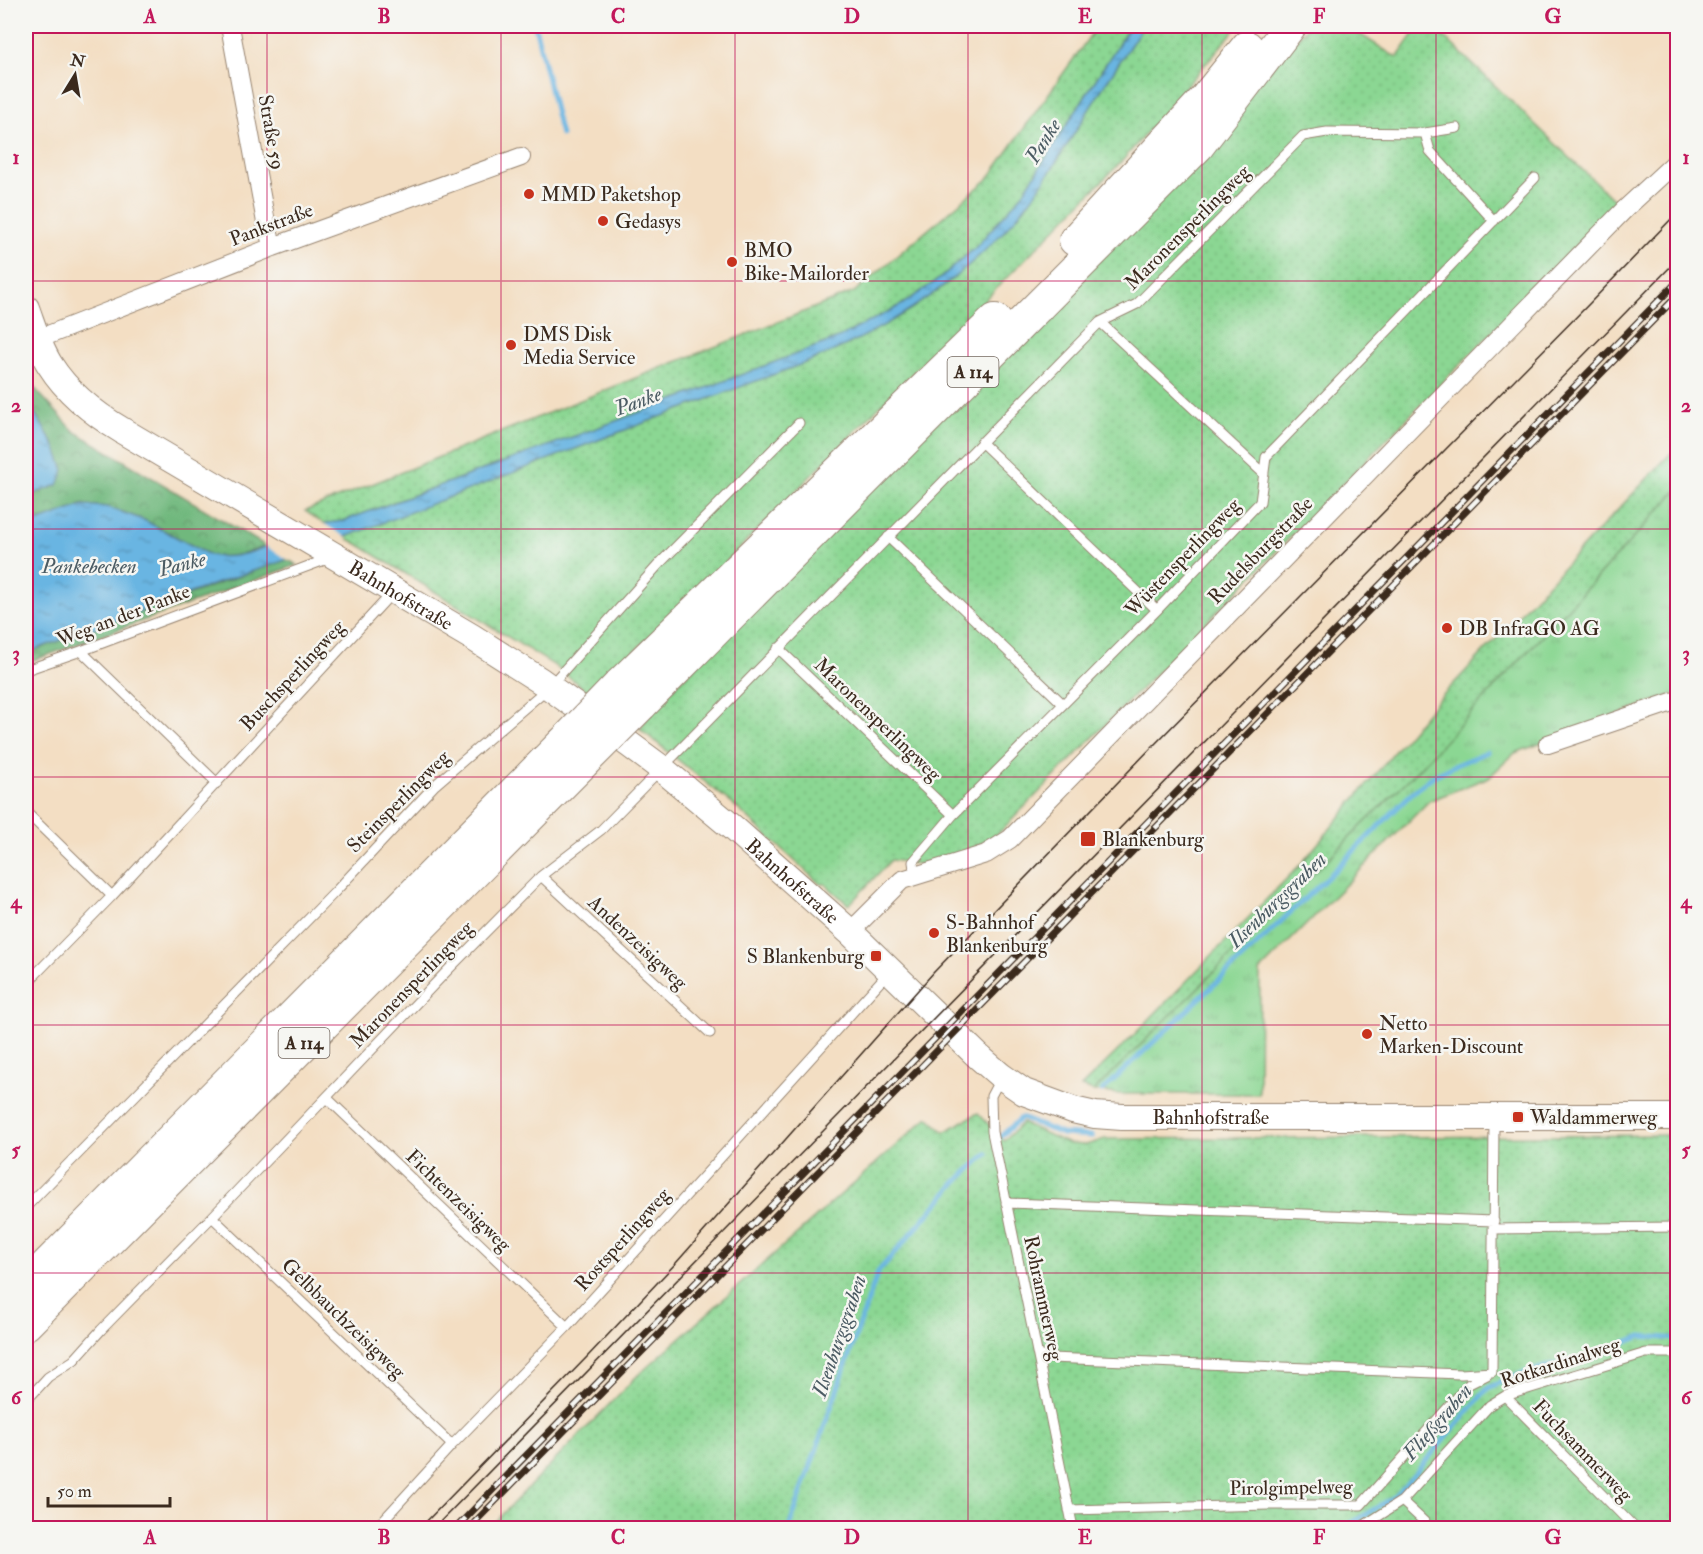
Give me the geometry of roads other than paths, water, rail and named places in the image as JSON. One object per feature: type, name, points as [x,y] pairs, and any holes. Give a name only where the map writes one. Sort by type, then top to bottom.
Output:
[{"type":"highway","name":"A 114","points":[[26,1324],[573,753],[1065,251],[1205,99],[1265,26]]},
{"type":"highway","name":"A 114","points":[[630,695],[1198,146],[1290,26]]},
{"type":"highway","name":"A 114","points":[[26,1286],[573,753]]},
{"type":"main road","name":"Bahnhofstraße","points":[[26,308],[32,342],[56,374],[99,414],[118,428],[472,637],[549,687],[661,768],[733,828],[850,932],[979,1057],[1024,1092],[1072,1110],[1095,1115],[1144,1118],[1677,1117]]},
{"type":"street","name":"Straße 59","points":[[230,26],[267,228],[273,247]]},
{"type":"street","name":"Pankstraße","points":[[32,342],[273,247],[521,157]]},
{"type":"street","name":"Rudelsburgstraße","points":[[850,932],[902,880],[986,854],[1010,839],[1621,213],[1677,160]]},
{"type":"street","points":[[1548,744],[1677,700]]},
{"type":"lane","name":"Maronensperlingweg","points":[[26,1401],[48,1377],[74,1360],[541,876],[601,830],[1100,322],[1137,304],[1303,136],[1327,132],[1425,133],[1457,128]]},
{"type":"lane","points":[[1425,133],[1430,151],[1494,221]]},
{"type":"lane","name":"Wüstensperlingweg","points":[[915,876],[914,862],[953,815],[1260,502],[1266,457],[1536,178]]},
{"type":"lane","points":[[1100,322],[1264,474]]},
{"type":"lane","name":"Steinsperlingweg","points":[[26,1207],[334,893],[435,785],[549,687],[660,563],[799,423]]},
{"type":"lane","points":[[981,442],[1156,610]]},
{"type":"lane","points":[[888,537],[1063,704]]},
{"type":"lane","name":"Weg an der Panke","points":[[26,670],[331,554]]},
{"type":"lane","name":"Buschsperlingweg","points":[[26,984],[112,896],[394,591]]},
{"type":"lane","name":"Maronensperlingweg","points":[[778,648],[953,815]]},
{"type":"lane","points":[[81,651],[216,783]]},
{"type":"lane","points":[[26,812],[112,896]]},
{"type":"lane","name":"Andenzeisigweg","points":[[541,876],[710,1034]]},
{"type":"lane","name":"Rostsperlingweg","points":[[376,1528],[452,1445],[567,1327],[891,970]]},
{"type":"lane","name":"Rohrammerweg","points":[[1001,1076],[991,1096],[992,1132],[1073,1528]]},
{"type":"lane","name":"Fichtenzeisigweg","points":[[327,1098],[567,1327]]},
{"type":"lane","points":[[1038,1355],[1050,1358],[1461,1374],[1492,1372],[1494,1118]]},
{"type":"lane","points":[[1006,1203],[1493,1225],[1677,1227]]},
{"type":"lane","name":"Gelbbauchzeisigweg","points":[[212,1217],[452,1445]]},
{"type":"lane","name":"Rotkardinalweg","points":[[1360,1528],[1402,1500],[1490,1406],[1505,1396],[1646,1353],[1677,1353]]},
{"type":"lane","name":"Pirolgimpelweg","points":[[1069,1510],[1361,1505],[1469,1384],[1492,1372]]},
{"type":"lane","name":"Fuchsammerweg","points":[[1505,1396],[1635,1528]]},
{"type":"lane","points":[[1402,1500],[1431,1528]]},
{"type":"water","points":[[1130,26],[1143,26],[1053,167],[1019,215],[965,269],[941,288],[865,336],[810,361],[275,564],[26,653],[26,526],[83,505],[108,507],[144,520],[210,555],[224,557],[253,552],[310,528],[343,521],[836,339],[901,305],[939,279],[975,248],[1022,195]]},
{"type":"water","points":[[26,399],[55,446],[64,470],[58,485],[26,497]]},
{"type":"waterway","points":[[535,26],[561,135]]},
{"type":"waterway","name":"Ilsenburgsgraben","points":[[1102,1091],[1332,873],[1414,791],[1432,777],[1487,752]]},
{"type":"waterway","name":"Ilsenburgsgraben","points":[[1001,1136],[1021,1118],[1062,1134],[1092,1136]]},
{"type":"waterway","name":"Ilsenburgsgraben","points":[[789,1528],[878,1272],[958,1180],[987,1154]]},
{"type":"waterway","name":"Fließgraben","points":[[1336,1528],[1352,1523],[1396,1496],[1488,1388],[1514,1376],[1586,1359],[1641,1336],[1678,1339]]},
{"type":"tram line","points":[[420,1528],[676,1263],[934,972],[1678,212]]},
{"type":"tram line","points":[[434,1528],[1678,259]]},
{"type":"railway","points":[[456,1528],[1678,281]]},
{"type":"railway","points":[[469,1528],[1678,295]]},
{"type":"place","name":"MMD Paketshop","points":[[529,194]]},
{"type":"place","name":"Gedasys","points":[[603,221]]},
{"type":"place","name":"BMO Bike-Mailorder","points":[[732,262]]},
{"type":"place","name":"DMS Disk Media Service","points":[[511,345]]},
{"type":"place","name":"DB InfraGO AG","points":[[1447,628]]},
{"type":"place","name":"Blankenburg","points":[[1088,839]]},
{"type":"place","name":"S-Bahnhof Blankenburg","points":[[934,933]]},
{"type":"place","name":"S Blankenburg","points":[[876,956]]},
{"type":"place","name":"Netto Marken-Discount","points":[[1367,1034]]},
{"type":"place","name":"Waldammerweg","points":[[1518,1117]]},
{"type":"water label","name":"Panke","points":[[1043,141]]},
{"type":"water label","name":"Panke","points":[[638,401]]},
{"type":"water label","name":"Panke","points":[[182,564]]},
{"type":"water label","name":"Pankebecken","points":[[89,566]]}]
